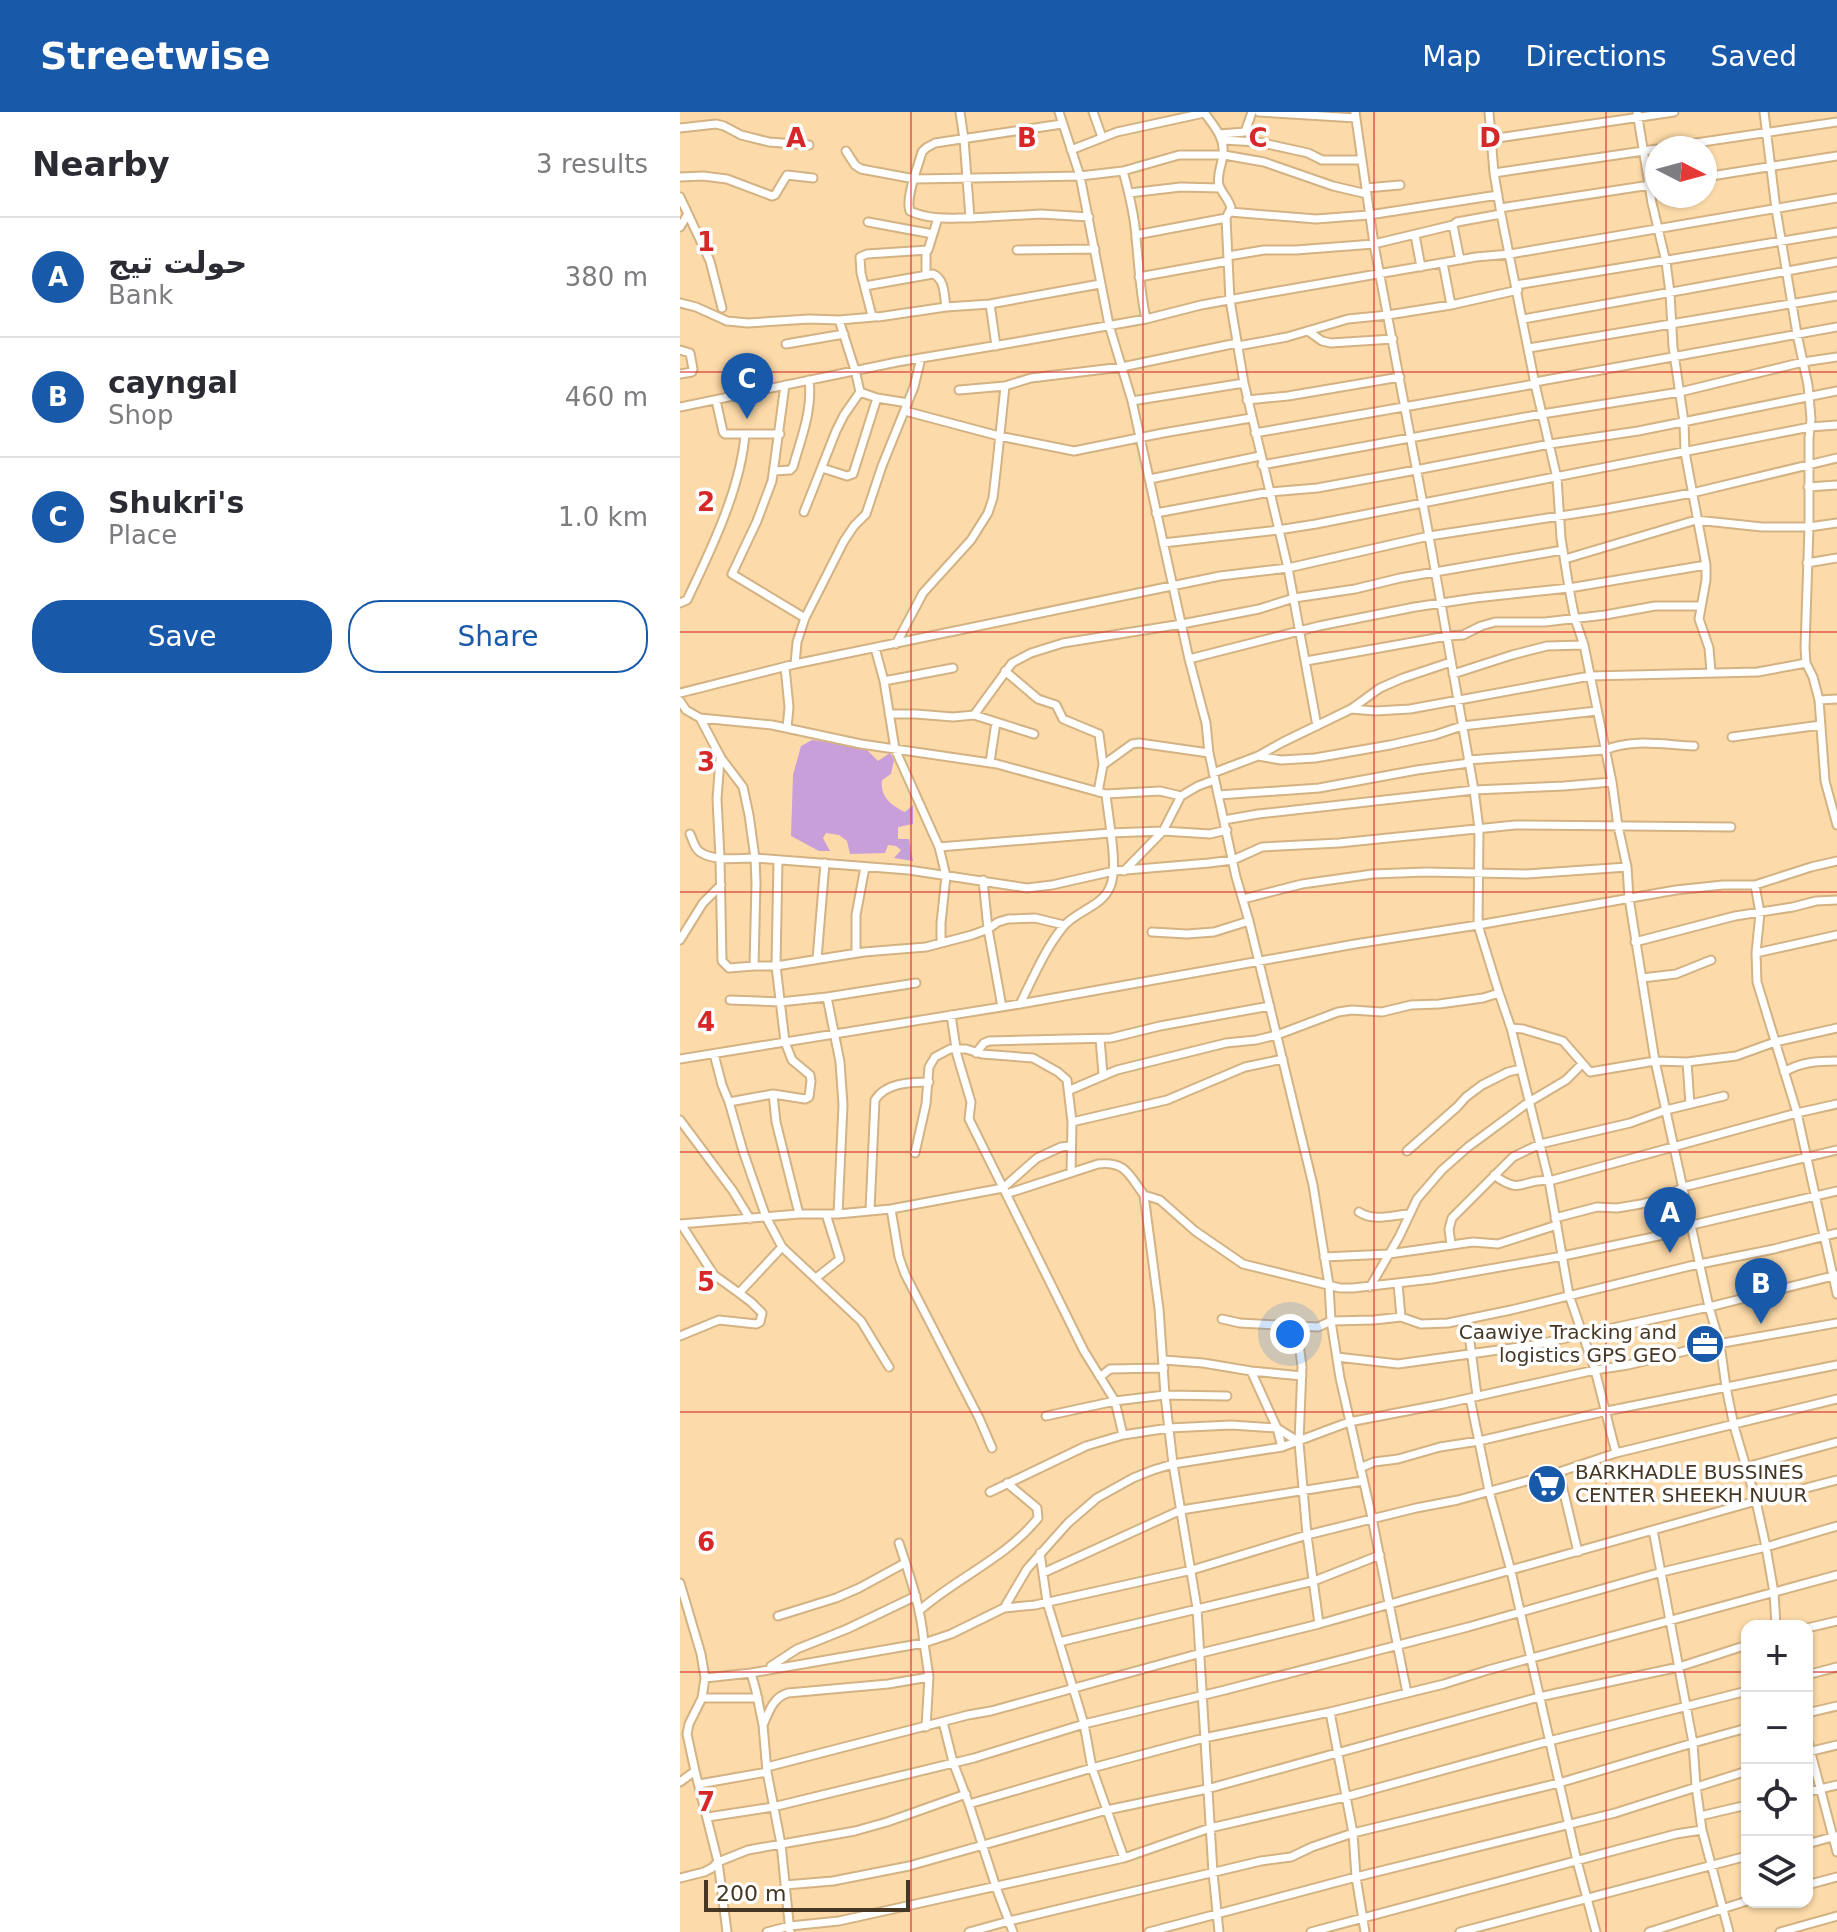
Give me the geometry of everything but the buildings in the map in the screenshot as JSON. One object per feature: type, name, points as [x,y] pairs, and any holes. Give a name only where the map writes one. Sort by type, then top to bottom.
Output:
[{"type":"street","points":[[960,112],[970,218]]},
{"type":"street","points":[[1059,112],[1080,176],[1109,325],[1132,401],[1206,723],[1209,753],[1233,860],[1313,1185],[1329,1285],[1331,1321],[1349,1422],[1380,1555],[1407,1693]]},
{"type":"street","points":[[1093,112],[1102,137]]},
{"type":"street","points":[[1071,150],[1102,137],[1204,112],[1220,137],[1224,155],[1219,168],[1220,188],[1229,200],[1230,300],[1247,400],[1288,568],[1317,726]]},
{"type":"street","points":[[1220,137],[1245,132],[1252,112]]},
{"type":"street","points":[[1259,112],[1355,115],[1374,244],[1474,790],[1479,829],[1478,925],[1511,1028],[1549,1181],[1569,1295],[1595,1370],[1616,1453]]},
{"type":"street","points":[[1489,112],[1498,195],[1557,478],[1569,588],[1584,645],[1627,867],[1635,942],[1655,1061],[1709,1307],[1720,1344],[1734,1426],[1766,1547],[1776,1620]]},
{"type":"street","points":[[1491,139],[1674,112]]},
{"type":"street","points":[[1764,112],[1776,209],[1809,396],[1805,648],[1806,663],[1819,700],[1825,781],[1837,825]]},
{"type":"street","points":[[1638,115],[1645,158]]},
{"type":"street","points":[[1717,140],[1837,122]]},
{"type":"street","points":[[680,128],[716,124],[755,139],[809,145]]},
{"type":"street","points":[[1062,124],[935,143],[922,152],[907,202],[910,211],[938,218],[1041,214],[1089,217]]},
{"type":"street","points":[[1220,137],[1308,153],[1322,160],[1362,160]]},
{"type":"street","points":[[846,151],[861,169],[915,179],[1080,176],[1123,171],[1179,155],[1224,155],[1264,162],[1333,186],[1366,191],[1400,185]]},
{"type":"street","points":[[1494,173],[1643,151]]},
{"type":"street","points":[[1717,175],[1837,156]]},
{"type":"street","points":[[1123,171],[1136,235],[1146,319]]},
{"type":"street","points":[[680,177],[727,179],[772,196],[787,175],[813,178]]},
{"type":"street","points":[[1139,277],[1264,250],[1374,244],[1501,211],[1645,185]]},
{"type":"street","points":[[1129,193],[1181,187],[1220,188]]},
{"type":"street","points":[[1136,235],[1228,215],[1316,219],[1369,215],[1498,195]]},
{"type":"street","points":[[680,197],[710,261],[722,308]]},
{"type":"street","points":[[680,407],[855,370],[1146,319],[1230,300],[1837,198]]},
{"type":"street","points":[[1453,202],[1460,260]]},
{"type":"street","points":[[1656,208],[1670,293],[1685,452],[1706,565],[1699,619],[1709,648],[1711,672]]},
{"type":"street","points":[[680,227],[688,214]]},
{"type":"street","points":[[874,317],[870,314],[859,262],[861,256],[929,249],[938,218]]},
{"type":"street","points":[[868,222],[933,234]]},
{"type":"street","points":[[959,390],[1005,386],[1031,378],[1122,367],[1308,331],[1348,319],[1451,305],[1517,288],[1837,232]]},
{"type":"street","points":[[1415,235],[1421,267]]},
{"type":"street","points":[[1017,250],[1095,249]]},
{"type":"street","points":[[926,250],[926,273]]},
{"type":"street","points":[[1523,319],[1837,262]]},
{"type":"street","points":[[1443,263],[1451,305]]},
{"type":"street","points":[[865,286],[933,274],[940,277],[946,307]]},
{"type":"street","points":[[680,303],[727,321],[839,320],[990,304],[1100,284]]},
{"type":"street","points":[[1529,348],[1837,296]]},
{"type":"street","points":[[990,304],[996,346]]},
{"type":"street","points":[[804,512],[836,431],[860,392],[839,320]]},
{"type":"street","points":[[1255,433],[1837,327]]},
{"type":"street","points":[[1308,331],[1331,343],[1393,339]]},
{"type":"street","points":[[786,344],[844,334]]},
{"type":"street","points":[[680,350],[690,353],[693,369],[692,372],[680,374]]},
{"type":"street","points":[[1262,465],[1680,392],[1803,362],[1837,357]]},
{"type":"street","points":[[795,664],[797,642],[805,618],[844,541],[866,514],[921,358]]},
{"type":"street","points":[[1247,400],[1400,377]]},
{"type":"street","points":[[775,471],[793,467],[808,414],[811,395],[809,380]]},
{"type":"street","points":[[1132,401],[1244,383]]},
{"type":"street","points":[[785,385],[775,471],[757,521],[732,574],[805,618]]},
{"type":"street","points":[[896,644],[923,593],[971,540],[988,513],[993,498],[1005,386]]},
{"type":"street","points":[[1156,513],[1270,492],[1317,488],[1684,422],[1837,391]]},
{"type":"street","points":[[860,392],[999,436],[1074,451],[1251,418]]},
{"type":"street","points":[[822,468],[847,476],[853,474],[877,398]]},
{"type":"street","points":[[716,400],[723,432],[780,434]]},
{"type":"street","points":[[1163,543],[1278,530],[1810,427],[1837,425]]},
{"type":"street","points":[[680,603],[687,600],[709,555],[736,481],[744,454],[745,434]]},
{"type":"street","points":[[1150,479],[1260,456]]},
{"type":"street","points":[[680,693],[795,664],[1220,576],[1288,568],[1429,536],[1692,493],[1837,458]]},
{"type":"street","points":[[1808,487],[1837,485]]},
{"type":"street","points":[[974,715],[1012,663],[1063,643],[1182,624],[1400,578],[1564,555],[1696,520],[1744,526],[1809,527],[1837,523]]},
{"type":"street","points":[[1807,563],[1837,558]]},
{"type":"street","points":[[1189,659],[1319,626],[1441,603],[1569,588],[1706,565]]},
{"type":"street","points":[[1306,661],[1463,635],[1495,622],[1536,623],[1655,606],[1701,606]]},
{"type":"street","points":[[1453,674],[1547,646],[1584,645]]},
{"type":"street","points":[[875,648],[884,681],[895,749],[939,847],[946,876],[941,943]]},
{"type":"street","points":[[1124,871],[1163,831],[1181,796],[1214,776],[1351,709],[1380,688],[1451,662]]},
{"type":"street","points":[[1351,709],[1410,709],[1590,676],[1758,672],[1806,663]]},
{"type":"street","points":[[785,667],[789,707],[787,728]]},
{"type":"street","points":[[884,681],[953,668]]},
{"type":"street","points":[[1005,671],[1038,699],[1056,705],[1063,719],[1099,734],[1103,765],[1102,793],[1114,871],[1110,888],[1103,898],[1064,925],[1020,1004]]},
{"type":"street","points":[[1819,700],[1837,699]]},
{"type":"street","points":[[680,701],[686,710],[700,718],[787,728],[861,744],[990,762],[1102,793],[1160,791],[1181,796]]},
{"type":"street","points":[[1258,756],[1281,760],[1315,758],[1390,745],[1462,726],[1597,711]]},
{"type":"street","points":[[889,714],[974,715],[1034,734]]},
{"type":"street","points":[[700,718],[721,758],[743,787],[755,858],[754,966]]},
{"type":"street","points":[[990,762],[996,722]]},
{"type":"street","points":[[1732,737],[1821,725]]},
{"type":"street","points":[[1103,765],[1132,744],[1139,743],[1209,753]]},
{"type":"street","points":[[1218,795],[1319,788],[1468,761],[1605,750],[1623,744],[1694,746]]},
{"type":"street","points":[[721,758],[717,799],[722,961],[729,968],[776,966],[856,953],[926,947],[988,929],[998,922],[1020,918],[1064,925]]},
{"type":"street","points":[[1224,820],[1474,790],[1612,782]]},
{"type":"street","points":[[690,834],[701,852],[720,858],[909,870],[1027,888],[1114,871],[1233,860],[1262,847],[1339,843],[1515,825],[1731,827]]},
{"type":"street","points":[[939,847],[1110,833],[1163,831],[1210,834],[1227,830]]},
{"type":"street","points":[[729,1102],[773,1094],[809,1097],[810,1075],[792,1060],[785,1042],[776,966],[778,860]]},
{"type":"street","points":[[680,1059],[1020,1004],[1676,890],[1755,885],[1837,861]]},
{"type":"street","points":[[817,959],[825,863]]},
{"type":"street","points":[[856,953],[856,915],[865,867]]},
{"type":"street","points":[[1243,899],[1302,884],[1373,874],[1527,874],[1627,867]]},
{"type":"street","points":[[983,880],[1002,1007]]},
{"type":"street","points":[[680,940],[703,903],[721,885]]},
{"type":"street","points":[[1755,885],[1760,913],[1757,982],[1797,1113],[1837,1294]]},
{"type":"street","points":[[1635,942],[1735,916],[1837,900]]},
{"type":"street","points":[[1152,932],[1214,932],[1249,921]]},
{"type":"street","points":[[1756,953],[1837,935]]},
{"type":"street","points":[[1642,978],[1676,974],[1711,960]]},
{"type":"street","points":[[730,1000],[780,1002],[916,983]]},
{"type":"street","points":[[1070,1090],[1103,1074],[1226,1043],[1277,1035],[1338,1012],[1382,1012],[1499,993]]},
{"type":"street","points":[[827,997],[840,1062],[843,1105],[838,1214]]},
{"type":"street","points":[[976,1053],[989,1041],[1100,1039],[1270,1006]]},
{"type":"street","points":[[951,1015],[956,1048],[971,1102],[969,1119],[1084,1351],[1115,1401],[1123,1435]]},
{"type":"street","points":[[1511,1028],[1563,1041],[1590,1072],[1655,1061],[1687,1062],[1736,1056],[1775,1042],[1837,1028]]},
{"type":"street","points":[[1100,1039],[1103,1074]]},
{"type":"street","points":[[915,1153],[932,1061],[950,1049],[966,1049],[976,1053],[1033,1058],[1067,1080],[1072,1122],[1071,1173]]},
{"type":"street","points":[[714,1054],[766,1217],[782,1247],[861,1321],[889,1367]]},
{"type":"street","points":[[1072,1122],[1167,1100],[1245,1067],[1283,1059]]},
{"type":"street","points":[[1784,1072],[1805,1063],[1837,1061]]},
{"type":"street","points":[[1687,1062],[1690,1104]]},
{"type":"street","points":[[1370,1287],[1417,1199],[1442,1170],[1529,1102],[1566,1080],[1582,1064]]},
{"type":"street","points":[[1407,1151],[1482,1085],[1521,1069]]},
{"type":"street","points":[[870,1210],[875,1100],[879,1093],[900,1084],[929,1082]]},
{"type":"street","points":[[773,1094],[776,1122],[799,1214]]},
{"type":"street","points":[[1451,1245],[1449,1229],[1452,1218],[1513,1157],[1540,1144],[1724,1096]]},
{"type":"street","points":[[1494,1175],[1508,1185],[1549,1181],[1837,1104]]},
{"type":"street","points":[[680,1120],[750,1219]]},
{"type":"street","points":[[1004,1191],[1037,1158],[1070,1146]]},
{"type":"street","points":[[1324,1257],[1389,1254],[1473,1242],[1498,1244],[1597,1207],[1641,1204],[1666,1197],[1683,1187],[1837,1150]]},
{"type":"street","points":[[680,1336],[719,1320],[756,1324],[760,1322],[762,1313],[714,1275],[680,1224],[891,1209],[1004,1191],[1098,1164],[1112,1163],[1124,1168],[1144,1195],[1150,1231],[1173,1464],[1197,1608],[1219,1932]]},
{"type":"street","points":[[1144,1195],[1160,1200],[1195,1231],[1243,1264],[1340,1288],[1398,1284],[1563,1256],[1663,1235],[1692,1225],[1837,1191]]},
{"type":"street","points":[[891,1209],[905,1274],[992,1448]]},
{"type":"street","points":[[1359,1212],[1375,1218],[1409,1214]]},
{"type":"street","points":[[816,1278],[840,1259],[826,1214]]},
{"type":"street","points":[[1222,1319],[1240,1323],[1318,1327],[1331,1321],[1401,1317],[1428,1325],[1467,1319],[1837,1233]]},
{"type":"street","points":[[739,1293],[782,1247]]},
{"type":"street","points":[[1337,1357],[1398,1364],[1471,1355],[1582,1335],[1835,1276]]},
{"type":"street","points":[[1398,1284],[1401,1317]]},
{"type":"street","points":[[1467,1319],[1479,1441],[1489,1491],[1511,1571],[1596,1932]]},
{"type":"street","points":[[1004,1608],[1040,1553],[1097,1498],[1133,1478],[1173,1464],[1282,1447],[1349,1422],[1720,1344],[1837,1323]]},
{"type":"street","points":[[1297,1326],[1302,1376],[1299,1442],[1319,1624]]},
{"type":"street","points":[[1100,1377],[1110,1369],[1203,1363],[1302,1376]]},
{"type":"street","points":[[1360,1468],[1440,1447],[1837,1365]]},
{"type":"street","points":[[1251,1371],[1277,1428],[1282,1447]]},
{"type":"street","points":[[1046,1416],[1115,1401],[1165,1395],[1227,1396]]},
{"type":"street","points":[[705,1678],[924,1643],[951,1634],[1004,1608],[1020,1608],[1192,1570],[1307,1535],[1559,1472],[1616,1453],[1837,1399]]},
{"type":"street","points":[[990,1492],[1086,1446],[1123,1435],[1169,1428],[1231,1425],[1277,1428],[1299,1442]]},
{"type":"street","points":[[1746,1467],[1837,1442]]},
{"type":"street","points":[[1559,1472],[1578,1552]]},
{"type":"street","points":[[699,1784],[767,1770],[1319,1624],[1837,1480]]},
{"type":"street","points":[[1043,1573],[1181,1510],[1363,1481]]},
{"type":"street","points":[[920,1610],[1000,1555],[1038,1518],[1037,1508],[1007,1483]]},
{"type":"street","points":[[708,1817],[773,1807],[974,1758],[1084,1724],[1521,1613],[1837,1526]]},
{"type":"street","points":[[1653,1530],[1693,1743],[1702,1830],[1729,1932]]},
{"type":"street","points":[[899,1543],[920,1610],[929,1677],[926,1727]]},
{"type":"street","points":[[1040,1553],[1047,1602],[1084,1724],[1092,1768],[1124,1858]]},
{"type":"street","points":[[1059,1642],[1314,1581],[1380,1555]]},
{"type":"street","points":[[778,1616],[836,1598],[905,1563]]},
{"type":"street","points":[[969,1804],[1204,1738],[1407,1693],[1837,1575]]},
{"type":"street","points":[[680,1583],[705,1678],[702,1698],[688,1729],[695,1771],[718,1862],[727,1932]]},
{"type":"street","points":[[767,1669],[797,1649],[916,1596]]},
{"type":"street","points":[[1813,1627],[1837,1621]]},
{"type":"street","points":[[785,1885],[833,1881],[909,1866],[1107,1810],[1207,1789],[1539,1697],[1679,1667],[1741,1647]]},
{"type":"street","points":[[1813,1673],[1837,1667]]},
{"type":"street","points":[[751,1673],[763,1725],[790,1929]]},
{"type":"street","points":[[763,1725],[773,1704],[788,1693],[929,1677]]},
{"type":"street","points":[[767,1932],[839,1921],[1124,1858],[1210,1828],[1345,1797],[1743,1692]]},
{"type":"street","points":[[702,1698],[758,1698]]},
{"type":"street","points":[[1813,1712],[1837,1706]]},
{"type":"street","points":[[1330,1712],[1353,1833],[1365,1932]]},
{"type":"street","points":[[943,1722],[953,1762],[1013,1932]]},
{"type":"street","points":[[969,1932],[1261,1861],[1291,1857],[1353,1833],[1559,1783],[1741,1730]]},
{"type":"street","points":[[1813,1751],[1837,1745]]},
{"type":"street","points":[[1813,1764],[1837,1852]]},
{"type":"street","points":[[680,1782],[695,1771]]},
{"type":"street","points":[[1149,1932],[1615,1813],[1741,1773]]},
{"type":"street","points":[[1813,1791],[1837,1785]]},
{"type":"street","points":[[680,1878],[704,1872],[718,1862],[748,1850],[855,1831],[966,1794]]},
{"type":"street","points":[[1700,1816],[1741,1806]]},
{"type":"street","points":[[1311,1932],[1676,1834],[1702,1830]]},
{"type":"street","points":[[1813,1842],[1835,1837]]},
{"type":"street","points":[[1460,1932],[1741,1858]]},
{"type":"street","points":[[1813,1883],[1837,1877]]},
{"type":"street","points":[[1649,1932],[1741,1902]]},
{"type":"street","points":[[1780,1932],[1837,1916]]},
{"type":"shaded area","points":[[812,740],[864,747],[878,761],[890,753],[894,760],[891,774],[882,780],[883,791],[891,803],[905,812],[913,805],[913,824],[898,827],[898,839],[909,839],[913,861],[894,858],[901,850],[896,846],[888,845],[885,853],[850,854],[847,841],[839,835],[826,833],[823,838],[830,851],[819,851],[791,836],[793,775],[801,746]]},
{"type":"place","name":"Shukri's","points":[[747,419]]},
{"type":"place","name":"حولت تيج","points":[[1670,1253]]},
{"type":"place","name":"cayngal","points":[[1761,1324]]},
{"type":"place","name":"Caawiye Tracking and logistics GPS GEO","points":[[1705,1344]]},
{"type":"place","name":"BARKHADLE BUSSINES CENTER SHEEKH NUUR","points":[[1547,1484]]}]
